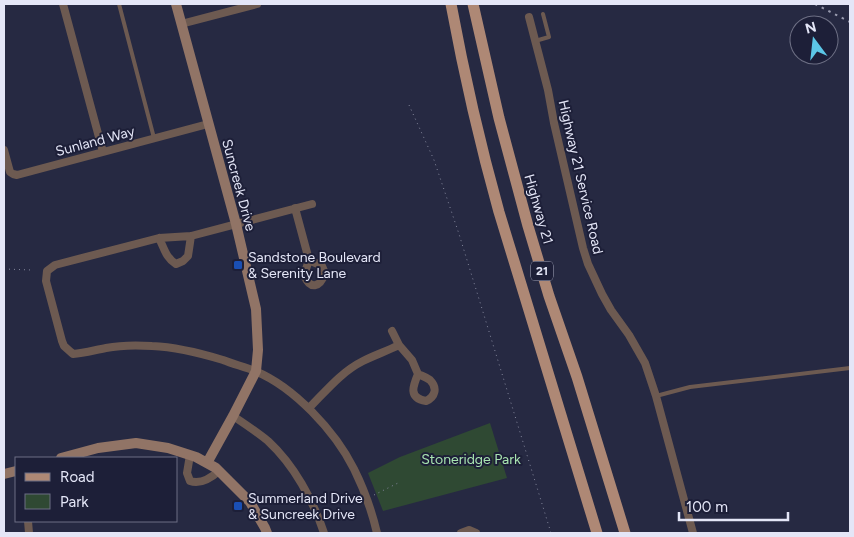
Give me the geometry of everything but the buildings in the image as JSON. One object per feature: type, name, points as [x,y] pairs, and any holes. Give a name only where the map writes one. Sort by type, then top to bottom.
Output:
[{"type":"main road","name":"21","points":[[451,4],[487,170],[597,533]]},
{"type":"main road","name":"Highway 21","points":[[473,4],[499,118],[528,226],[625,533]]},
{"type":"street","points":[[63,4],[103,152]]},
{"type":"street","name":"Suncreek Drive","points":[[176,4],[236,224],[256,309],[258,350],[256,371],[206,463]]},
{"type":"street","points":[[181,24],[257,4]]},
{"type":"street","name":"Highway 21 Service Road","points":[[529,17],[548,90],[579,233],[588,264],[607,302],[645,363],[656,396],[693,533]]},
{"type":"street","name":"Sunland Way","points":[[4,150],[10,172],[17,175],[208,124]]},
{"type":"street","points":[[312,204],[191,236],[159,238],[55,265],[47,271],[46,280],[64,346],[73,354],[108,347],[171,348],[208,356],[256,371],[280,384],[309,408],[341,447],[354,468],[377,533]]},
{"type":"street","points":[[295,208],[309,260]]},
{"type":"street","points":[[159,238],[166,256],[176,264],[188,256],[191,236]]},
{"type":"street","points":[[392,331],[399,345],[412,360],[418,374]]},
{"type":"street","points":[[309,408],[333,382],[348,370],[362,361],[399,345]]},
{"type":"street","points":[[233,416],[252,428],[288,464],[305,489],[324,533]]},
{"type":"street","points":[[65,457],[98,448],[136,442],[168,448],[190,455],[216,468],[250,502],[267,533]]},
{"type":"street","points":[[190,455],[188,473],[190,481],[203,482],[219,471]]},
{"type":"street","points":[[461,533],[469,530],[476,533]]},
{"type":"lane","points":[[119,4],[154,138]]},
{"type":"lane","points":[[535,41],[549,37],[542,14]]},
{"type":"lane","points":[[656,396],[690,387],[850,368]]},
{"type":"path","points":[[409,105],[434,160],[459,234],[551,533]]},
{"type":"path","points":[[4,269],[32,270]]},
{"type":"path","points":[[371,496],[400,482]]},
{"type":"green space","name":"Stoneridge Park","points":[[490,423],[507,478],[383,511],[368,473],[400,457]]},
{"type":"railway","points":[[815,4],[850,22]]},
{"type":"place","name":"Sandstone Boulevard & Serenity Lane","points":[[238,265]]},
{"type":"place","name":"Summerland Drive & Suncreek Drive","points":[[238,506]]}]
